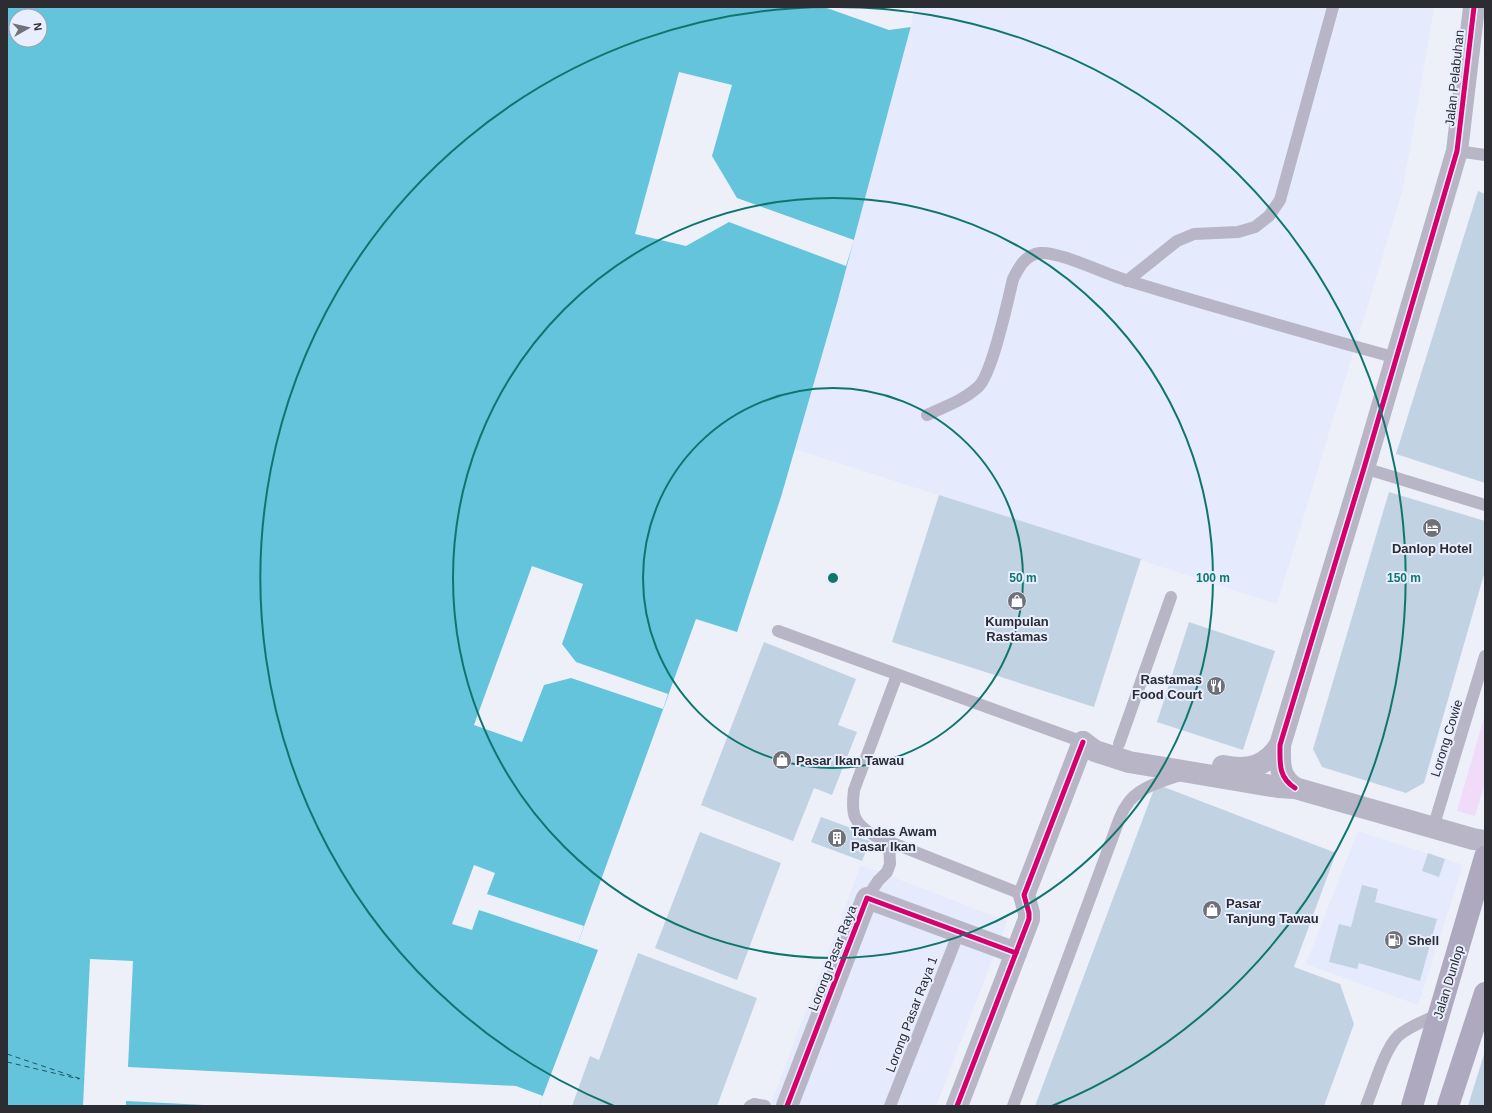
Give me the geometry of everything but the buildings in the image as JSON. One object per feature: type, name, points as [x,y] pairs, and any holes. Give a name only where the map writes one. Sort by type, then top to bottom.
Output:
[{"type":"main road","name":"Jalan Dunlop","points":[[1412,1106],[1485,857]]},
{"type":"main road","points":[[1448,1106],[1485,992]]},
{"type":"street","name":"Jalan Pelabuhan","points":[[1280,745],[1364,468],[1457,151],[1474,7]]},
{"type":"street","points":[[1083,742],[1104,739],[1119,744],[1239,768],[1252,767],[1264,763],[1274,755],[1280,745]]},
{"type":"street","points":[[1083,742],[1095,750],[1113,758],[1129,762],[1278,787],[1295,788],[1433,828],[1485,841]]},
{"type":"street","points":[[957,1106],[1030,919],[1024,895],[1083,742]]},
{"type":"street","points":[[1280,745],[1280,765],[1282,772],[1285,779],[1295,788]]},
{"type":"street","name":"Lorong Pasar Raya","points":[[787,1106],[867,898],[1016,953]]},
{"type":"lane","points":[[1127,281],[1177,241],[1194,234],[1238,232],[1255,227],[1269,216],[1280,200],[1333,7]]},
{"type":"lane","points":[[1457,151],[1485,155]]},
{"type":"lane","points":[[927,415],[963,398],[980,386],[990,367],[1013,279],[1027,257],[1040,253],[1054,254],[1127,281],[1396,358]]},
{"type":"lane","points":[[1364,468],[1485,505]]},
{"type":"lane","points":[[1119,744],[1171,597]]},
{"type":"lane","points":[[778,631],[1083,742]]},
{"type":"lane","name":"Lorong Cowie","points":[[1433,828],[1485,656]]},
{"type":"lane","points":[[897,675],[854,790],[852,806],[855,820],[864,830],[889,842],[1024,895]]},
{"type":"lane","points":[[1013,1106],[1116,827],[1126,805],[1136,794],[1147,788],[1189,772]]},
{"type":"lane","points":[[867,898],[878,881],[887,872],[890,864],[889,842]]},
{"type":"lane","name":"Lorong Pasar Raya 1","points":[[890,1106],[959,932]]},
{"type":"lane","points":[[1366,1106],[1389,1049],[1398,1036],[1410,1028],[1439,1014]]},
{"type":"lane","points":[[750,1106],[759,1104],[766,1106]]},
{"type":"shaded area","points":[[824,7],[1434,7],[1403,189],[1277,604],[795,449],[837,303]]},
{"type":"shaded area","points":[[1485,714],[1485,783],[1475,816],[1457,811]]},
{"type":"shaded area","points":[[1358,831],[1463,865],[1418,1005],[1306,964]]},
{"type":"shaded area","points":[[861,865],[1007,921],[936,1106],[770,1106]]},
{"type":"water","points":[[7,7],[916,7],[837,303],[781,497],[737,632],[696,619],[578,943],[598,950],[539,1106],[7,1106]]},
{"type":"pier","points":[[824,7],[916,7],[911,27],[889,30]]},
{"type":"pier","points":[[679,72],[732,85],[712,156],[737,198],[854,240],[846,266],[729,222],[686,246],[635,234]]},
{"type":"pier","points":[[532,566],[583,584],[562,644],[576,662],[668,694],[663,709],[571,678],[544,685],[522,742],[474,725]]},
{"type":"pier","points":[[474,865],[495,873],[487,894],[584,926],[578,943],[479,910],[472,930],[452,924]]},
{"type":"pier","points":[[90,959],[133,961],[128,1067],[516,1086],[543,1096],[539,1106],[224,1106],[126,1101],[126,1106],[83,1106]]},
{"type":"ferry route","points":[[7,1054],[84,1080]]},
{"type":"ferry route","points":[[7,1062],[79,1079]]},
{"type":"cycle path","points":[[1295,788],[1285,779],[1281,769],[1280,745],[1364,468],[1457,151],[1474,7]]},
{"type":"cycle path","points":[[957,1106],[1029,919],[1029,913],[1024,895],[1083,742]]},
{"type":"cycle path","points":[[787,1106],[867,898],[1016,953]]},
{"type":"place","name":"Danlop Hotel","points":[[1432,528]]},
{"type":"place","name":"Kumpulan Rastamas","points":[[1017,601]]},
{"type":"place","name":"Rastamas Food Court","points":[[1216,686]]},
{"type":"place","name":"Pasar Ikan Tawau","points":[[782,760]]},
{"type":"place","name":"Tandas Awam Pasar Ikan","points":[[837,838]]},
{"type":"place","name":"Pasar Tanjung Tawau","points":[[1212,910]]},
{"type":"place","name":"Shell","points":[[1394,940]]}]
